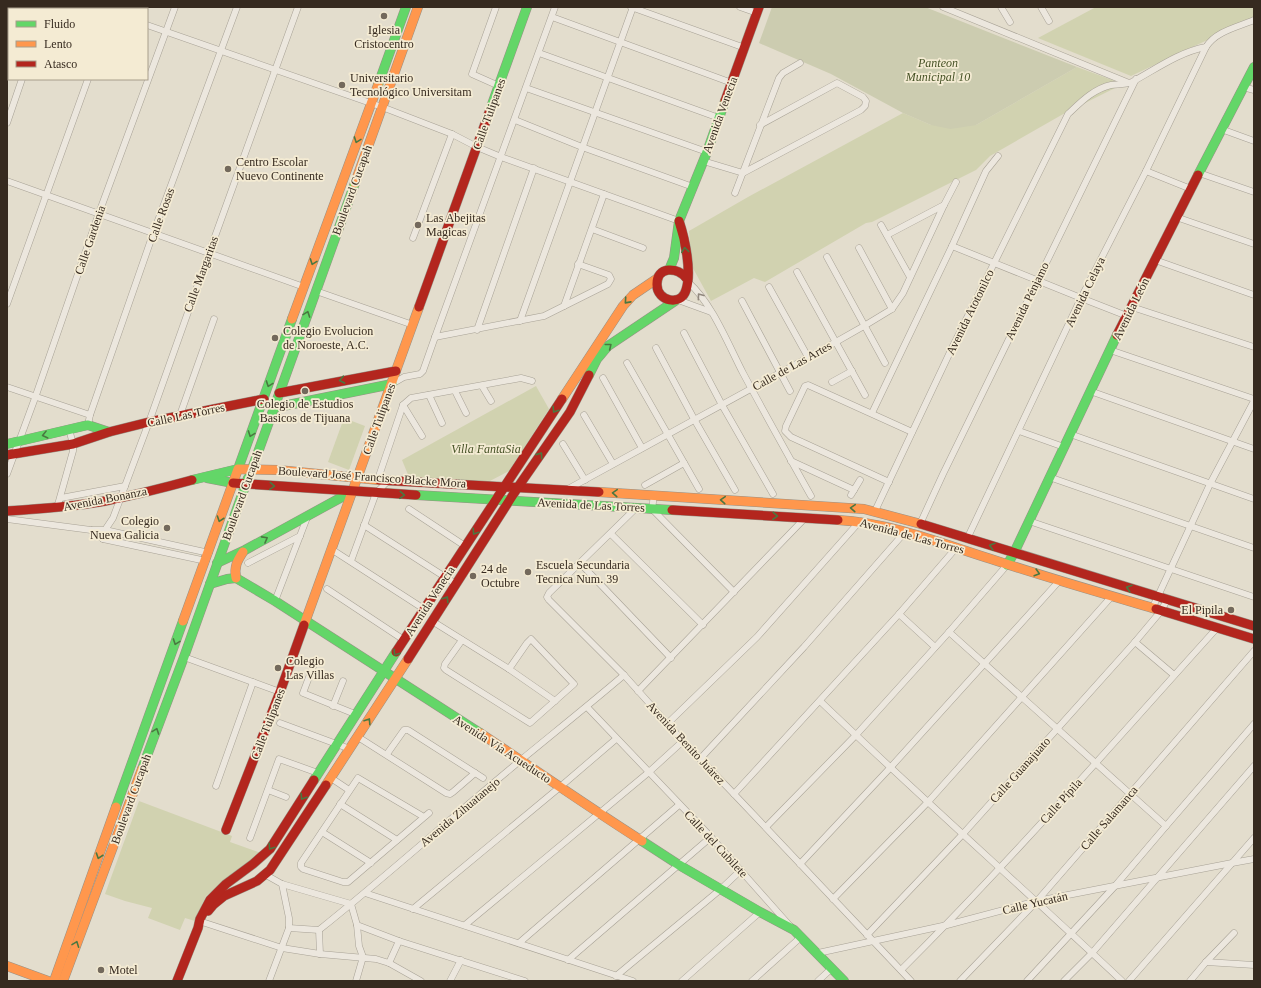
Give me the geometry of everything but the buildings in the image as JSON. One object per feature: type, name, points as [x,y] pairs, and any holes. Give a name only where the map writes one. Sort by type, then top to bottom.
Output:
[{"type":"main road","name":"Boulevard Cucapah","points":[[54,981],[406,7]]},
{"type":"main road","name":"Boulevard Cucapah","points":[[63,981],[184,657],[418,7]]},
{"type":"main road","name":"Calle Tulipanes","points":[[226,830],[306,621],[527,7]]},
{"type":"main road","name":"Avenida Venecia","points":[[669,270],[674,260],[676,231],[679,221],[705,157],[758,10]]},
{"type":"main road","name":"Avenida León","points":[[1006,565],[1014,553],[1110,350],[1176,217],[1254,67]]},
{"type":"main road","points":[[679,221],[683,232],[688,288],[686,294],[677,300],[665,299],[659,295],[656,285],[658,278],[663,272],[669,270],[679,271],[684,275],[687,281]]},
{"type":"main road","name":"Avenida Venecia","points":[[199,923],[214,894],[260,860],[270,849],[355,714],[623,306],[633,295],[658,278]]},
{"type":"main road","name":"Avenida Venecia","points":[[199,923],[211,907],[218,901],[231,892],[243,888],[258,880],[274,866],[518,487],[570,412],[593,365],[602,352],[608,346],[677,300]]},
{"type":"main road","points":[[279,393],[396,371]]},
{"type":"main road","points":[[273,408],[392,384]]},
{"type":"main road","name":"Calle Las Torres","points":[[10,455],[73,444],[109,432],[149,422],[264,399]]},
{"type":"main road","points":[[7,444],[69,429],[89,420],[109,432]]},
{"type":"main road","name":"Boulevard José Francisco Blacke Mora","points":[[238,469],[389,480],[518,487]]},
{"type":"main road","name":"Avenida Bonanza","points":[[7,511],[57,508],[120,498],[238,469]]},
{"type":"main road","name":"Avenida Bonanza","points":[[202,477],[233,483]]},
{"type":"main road","name":"Boulevard José Francisco Blacke Mora","points":[[233,483],[353,492],[510,500]]},
{"type":"main road","name":"Avenida de Las Torres","points":[[518,487],[864,509],[875,511],[1254,626]]},
{"type":"main road","points":[[217,564],[353,492]]},
{"type":"main road","name":"Avenida de Las Torres","points":[[510,500],[860,521],[872,523],[905,532],[1006,565],[1254,639]]},
{"type":"main road","points":[[210,584],[236,578],[234,572],[235,562],[245,550]]},
{"type":"main road","name":"Avenida Vía Acueducto","points":[[236,578],[275,601],[395,680],[521,760],[599,814],[679,865],[794,930]]},
{"type":"main road","points":[[235,877],[237,884],[243,888]]},
{"type":"main road","points":[[177,981],[199,923]]},
{"type":"main road","name":"Calle del Cubilete","points":[[794,930],[844,981]]},
{"type":"main road","points":[[7,966],[48,981]]},
{"type":"street","name":"Calle Gardenia","points":[[7,474],[10,455],[18,442],[36,398],[99,213],[175,7]]},
{"type":"street","name":"Calle Rosas","points":[[89,420],[154,234],[237,7]]},
{"type":"street","name":"Calle Margaritas","points":[[103,540],[105,530],[113,518],[149,422],[298,7]]},
{"type":"street","points":[[496,7],[472,74],[499,86]]},
{"type":"street","points":[[392,384],[404,377],[420,374],[423,371],[555,7]]},
{"type":"street","points":[[520,321],[632,7],[745,48]]},
{"type":"street","points":[[740,7],[758,10]]},
{"type":"street","points":[[943,7],[1129,83],[1169,61],[1206,46],[1212,39],[1220,34],[1254,20]]},
{"type":"street","points":[[1002,7],[1010,22]]},
{"type":"street","points":[[1042,7],[1049,21]]},
{"type":"street","points":[[552,17],[732,83]]},
{"type":"street","points":[[148,25],[382,107],[452,134],[501,157],[679,221]]},
{"type":"street","name":"Avenida Celaya","points":[[967,539],[1081,298],[1146,171],[1206,46]]},
{"type":"street","points":[[539,52],[719,118]]},
{"type":"street","points":[[735,193],[779,78],[783,73],[800,63]]},
{"type":"street","name":"Avenida Pénjamo","points":[[920,524],[942,474],[1136,79]]},
{"type":"street","points":[[7,123],[22,80]]},
{"type":"street","points":[[7,304],[88,80]]},
{"type":"street","points":[[743,173],[861,110],[865,106],[866,101],[863,97],[837,83],[760,125]]},
{"type":"street","name":"Avenida Atotonilco","points":[[875,511],[951,350],[1068,114],[1100,89],[1110,85],[1129,83]]},
{"type":"street","points":[[1243,86],[1254,90]]},
{"type":"street","points":[[526,88],[595,112],[743,173]]},
{"type":"street","points":[[515,120],[582,147],[693,187]]},
{"type":"street","points":[[1222,129],[1254,141]]},
{"type":"street","points":[[413,238],[452,134]]},
{"type":"street","points":[[872,413],[952,246],[986,171],[998,156]]},
{"type":"street","points":[[477,330],[534,168]]},
{"type":"street","points":[[1146,171],[1191,189]]},
{"type":"street","points":[[1199,173],[1254,192]]},
{"type":"street","points":[[7,181],[47,194],[154,234],[304,287]]},
{"type":"street","name":"Calle de Las Artes","points":[[566,490],[836,342],[892,309],[910,277],[944,204],[956,182]]},
{"type":"street","points":[[564,306],[604,194]]},
{"type":"street","points":[[887,235],[944,204]]},
{"type":"street","points":[[1176,217],[1254,244]]},
{"type":"street","points":[[881,225],[910,277]]},
{"type":"street","points":[[592,229],[643,248]]},
{"type":"street","points":[[952,246],[1127,316]]},
{"type":"street","points":[[859,248],[892,309]]},
{"type":"street","points":[[827,257],[885,363]]},
{"type":"street","points":[[1155,260],[1254,295]]},
{"type":"street","points":[[435,337],[544,316],[608,284],[611,279],[609,275],[578,264]]},
{"type":"street","points":[[797,272],[865,395]]},
{"type":"street","points":[[687,281],[694,288],[711,312],[811,496]]},
{"type":"street","points":[[769,288],[808,357]]},
{"type":"street","points":[[316,291],[413,325]]},
{"type":"street","points":[[677,300],[711,312]]},
{"type":"street","points":[[742,301],[790,391]]},
{"type":"street","points":[[1132,307],[1254,348]]},
{"type":"street","points":[[180,415],[214,319]]},
{"type":"street","points":[[684,333],[773,494]]},
{"type":"street","points":[[656,348],[694,419],[736,490]]},
{"type":"street","points":[[1110,350],[1254,400],[1210,484],[1170,568],[1162,598],[1157,610]]},
{"type":"street","points":[[627,363],[699,489]]},
{"type":"street","points":[[396,371],[404,377]]},
{"type":"street","points":[[832,382],[852,371]]},
{"type":"street","points":[[378,479],[403,405],[411,398],[521,378],[532,381]]},
{"type":"street","points":[[603,378],[642,448]]},
{"type":"street","points":[[889,482],[791,437],[785,431],[786,426],[806,385],[808,385],[912,432]]},
{"type":"street","points":[[482,386],[491,401]]},
{"type":"street","points":[[7,387],[89,420]]},
{"type":"street","points":[[455,391],[466,413]]},
{"type":"street","points":[[1090,392],[1254,449]]},
{"type":"street","points":[[429,395],[442,423]]},
{"type":"street","points":[[403,405],[422,436]]},
{"type":"street","points":[[584,415],[613,464]]},
{"type":"street","points":[[57,508],[73,451],[73,444],[69,429]]},
{"type":"street","points":[[1018,431],[1064,447]]},
{"type":"street","points":[[1070,434],[1254,499]]},
{"type":"street","points":[[563,444],[585,480]]},
{"type":"street","points":[[791,460],[853,492],[860,480]]},
{"type":"street","points":[[645,485],[684,463]]},
{"type":"street","points":[[1049,477],[1254,548]]},
{"type":"street","points":[[351,561],[376,493],[389,480]]},
{"type":"street","points":[[61,498],[125,486]]},
{"type":"street","points":[[654,495],[652,509],[734,592]]},
{"type":"street","name":"Avenida Benito Juárez","points":[[636,508],[549,593],[547,596],[549,600],[624,675],[682,742],[734,794],[911,981]]},
{"type":"street","points":[[409,509],[466,546]]},
{"type":"street","points":[[275,601],[308,515]]},
{"type":"street","points":[[638,691],[805,518]]},
{"type":"street","points":[[7,519],[91,530],[105,530],[192,549],[207,557]]},
{"type":"street","points":[[668,724],[757,637],[860,521]]},
{"type":"street","points":[[1028,521],[1170,568],[1254,598]]},
{"type":"street","points":[[364,525],[456,584]]},
{"type":"street","points":[[91,530],[103,540],[190,557],[207,557]]},
{"type":"street","points":[[700,759],[804,647],[905,532]]},
{"type":"street","points":[[611,534],[703,625]]},
{"type":"street","points":[[248,563],[300,536]]},
{"type":"street","points":[[734,794],[899,614],[956,548]]},
{"type":"street","points":[[190,557],[192,549]]},
{"type":"street","points":[[332,549],[424,609]]},
{"type":"street","points":[[580,563],[671,658]]},
{"type":"street","points":[[766,828],[856,736],[949,632],[1006,565]]},
{"type":"street","points":[[800,864],[890,768],[1060,580]]},
{"type":"street","points":[[327,589],[404,640]]},
{"type":"street","points":[[833,899],[928,802],[1112,596]]},
{"type":"street","name":"Calle Guanajuato","points":[[867,935],[962,835],[1135,642],[1157,610],[1162,598]]},
{"type":"street","points":[[899,614],[935,647]]},
{"type":"street","points":[[432,621],[509,669],[555,701]]},
{"type":"street","name":"Calle Pípila","points":[[901,970],[947,925],[1217,628]]},
{"type":"street","points":[[949,632],[1023,696],[1166,826]]},
{"type":"street","points":[[462,640],[445,664],[444,668],[530,724],[574,684],[533,640],[530,639],[509,669]]},
{"type":"street","points":[[1135,642],[1174,676]]},
{"type":"street","name":"Calle Salamanca","points":[[960,981],[1037,902],[1254,651]]},
{"type":"street","points":[[184,657],[280,692]]},
{"type":"street","points":[[314,664],[303,693],[355,714]]},
{"type":"street","name":"Avenida Zihuatanejo","points":[[319,930],[624,675]]},
{"type":"street","points":[[334,706],[343,681]]},
{"type":"street","points":[[216,786],[253,682]]},
{"type":"street","points":[[820,701],[962,835],[1122,981]]},
{"type":"street","name":"Calle del Cubilete","points":[[587,707],[711,837],[794,930]]},
{"type":"street","points":[[280,723],[350,749]]},
{"type":"street","points":[[1027,981],[1116,886],[1254,724]]},
{"type":"street","points":[[387,754],[401,733],[404,730],[408,730],[483,778]]},
{"type":"street","points":[[358,736],[446,793],[450,794],[453,792],[475,773]]},
{"type":"street","points":[[413,909],[616,739]]},
{"type":"street","points":[[465,925],[649,772],[682,742]]},
{"type":"street","points":[[250,838],[279,759],[318,773]]},
{"type":"street","points":[[1064,981],[1092,953],[1254,766]]},
{"type":"street","points":[[331,778],[349,790]]},
{"type":"street","points":[[424,817],[360,778],[356,779],[301,863],[301,867],[303,869],[346,883],[398,840],[424,817],[429,812]]},
{"type":"street","points":[[268,790],[286,797]]},
{"type":"street","points":[[340,804],[398,840]]},
{"type":"street","points":[[519,943],[679,805]]},
{"type":"street","points":[[322,832],[371,863]]},
{"type":"street","points":[[568,960],[711,837]]},
{"type":"street","points":[[1129,981],[1254,838]]},
{"type":"street","name":"Calle Yucatán","points":[[818,954],[947,925],[1037,902],[1254,859]]},
{"type":"street","points":[[616,976],[721,889],[741,870]]},
{"type":"street","points":[[266,874],[282,884],[351,904],[357,925],[359,946],[363,957],[356,981]]},
{"type":"street","points":[[269,981],[289,928],[289,918],[282,884]]},
{"type":"street","points":[[365,892],[633,981]]},
{"type":"street","points":[[682,981],[760,912]]},
{"type":"street","points":[[199,923],[282,948],[320,954],[363,957],[389,963],[421,981]]},
{"type":"street","points":[[357,925],[399,941],[525,981]]},
{"type":"street","points":[[289,928],[319,930],[320,954]]},
{"type":"street","points":[[1190,981],[1234,933]]},
{"type":"street","points":[[752,981],[801,937]]},
{"type":"street","points":[[389,963],[399,941]]},
{"type":"street","points":[[450,981],[461,960]]},
{"type":"street","points":[[1206,962],[1254,965]]},
{"type":"street","points":[[818,981],[832,968]]},
{"type":"green space","name":"Panteon Municipal 10","points":[[772,7],[925,7],[1077,67],[976,125],[950,129],[931,125],[903,113],[831,74],[759,43]]},
{"type":"green space","points":[[1096,7],[1254,7],[1254,18],[1131,76],[1038,38]]},
{"type":"green space","points":[[1077,67],[1123,84],[1065,113],[990,156],[976,170],[872,222],[866,223],[765,282],[754,278],[711,301],[689,261],[691,255],[689,231],[748,197],[903,113],[931,125],[976,125]]},
{"type":"green space","name":"Villa FantaSia","points":[[536,386],[549,409],[509,471],[488,482],[409,477],[402,460]]},
{"type":"green space","points":[[344,418],[365,426],[349,470],[328,462]]},
{"type":"green space","points":[[139,801],[232,836],[230,842],[261,853],[206,896],[195,921],[185,918],[180,930],[148,918],[152,908],[105,894]]},
{"type":"traffic: fast","points":[[378,85],[406,7]]},
{"type":"traffic: fast","points":[[490,110],[527,7]]},
{"type":"traffic: fast","points":[[1198,175],[1254,67]]},
{"type":"traffic: fast","points":[[669,270],[674,258],[679,221],[707,152],[725,101]]},
{"type":"traffic: fast","points":[[252,469],[355,183]]},
{"type":"traffic: fast","points":[[589,375],[597,359],[608,346],[675,301]]},
{"type":"traffic: fast","points":[[192,480],[238,469],[292,319]]},
{"type":"traffic: fast","points":[[1007,565],[1117,335]]},
{"type":"traffic: fast","points":[[273,408],[392,384]]},
{"type":"traffic: fast","points":[[7,444],[88,425],[109,432]]},
{"type":"traffic: fast","points":[[207,478],[233,483]]},
{"type":"traffic: fast","points":[[142,769],[248,478]]},
{"type":"traffic: fast","points":[[217,563],[245,550],[353,491]]},
{"type":"traffic: fast","points":[[416,495],[672,510]]},
{"type":"traffic: fast","points":[[210,584],[236,578],[275,601],[480,733]]},
{"type":"traffic: fast","points":[[116,807],[183,621]]},
{"type":"traffic: fast","points":[[314,780],[396,652]]},
{"type":"traffic: fast","points":[[642,841],[679,865],[794,930],[844,981]]},
{"type":"traffic: slow","points":[[355,183],[418,7]]},
{"type":"traffic: slow","points":[[292,319],[378,85]]},
{"type":"traffic: slow","points":[[562,399],[623,306],[633,295],[658,278]]},
{"type":"traffic: slow","points":[[304,625],[419,307]]},
{"type":"traffic: slow","points":[[183,621],[238,469],[278,470],[379,480]]},
{"type":"traffic: slow","points":[[599,492],[864,509],[921,524]]},
{"type":"traffic: slow","points":[[838,520],[896,529],[1073,585],[1156,609]]},
{"type":"traffic: slow","points":[[236,578],[236,564],[243,552]]},
{"type":"traffic: slow","points":[[326,785],[408,659]]},
{"type":"traffic: slow","points":[[480,733],[642,841]]},
{"type":"traffic: slow","points":[[63,981],[142,769]]},
{"type":"traffic: slow","points":[[54,981],[116,807]]},
{"type":"traffic: slow","points":[[7,966],[48,981]]},
{"type":"traffic: jam","points":[[725,101],[759,7]]},
{"type":"traffic: jam","points":[[419,307],[490,110]]},
{"type":"traffic: jam","points":[[1117,335],[1198,175]]},
{"type":"traffic: jam","points":[[679,221],[688,265],[688,283],[686,290],[679,299],[675,300],[665,298],[658,291],[658,279],[660,274],[664,271],[673,270],[683,275],[687,279]]},
{"type":"traffic: jam","points":[[279,393],[396,371]]},
{"type":"traffic: jam","points":[[408,659],[518,487],[570,412],[589,375]]},
{"type":"traffic: jam","points":[[7,455],[73,444],[109,432],[149,422],[264,399]]},
{"type":"traffic: jam","points":[[396,652],[562,399]]},
{"type":"traffic: jam","points":[[7,511],[56,508],[105,501],[192,480]]},
{"type":"traffic: jam","points":[[379,480],[599,492]]},
{"type":"traffic: jam","points":[[233,483],[416,495]]},
{"type":"traffic: jam","points":[[672,510],[838,520]]},
{"type":"traffic: jam","points":[[921,524],[1254,626]]},
{"type":"traffic: jam","points":[[1156,609],[1254,639]]},
{"type":"traffic: jam","points":[[226,830],[280,692],[304,625]]},
{"type":"traffic: jam","points":[[177,981],[198,928],[200,919],[210,900],[226,884],[270,849],[314,780]]},
{"type":"traffic: jam","points":[[208,911],[224,896],[257,881],[270,870],[326,785]]},
{"type":"place","name":"Iglesia Cristocentro","points":[[384,16]]},
{"type":"place","name":"Universitario Tecnológico Universitam","points":[[342,85]]},
{"type":"place","name":"Centro Escolar Nuevo Continente","points":[[228,169]]},
{"type":"place","name":"Las Abejitas Magicas","points":[[418,225]]},
{"type":"place","name":"Colegio Evolucion de Noroeste, A.C.","points":[[275,338]]},
{"type":"place","name":"Colegio de Estudios Basicos de Tijuana","points":[[305,391]]},
{"type":"place","name":"Colegio Nueva Galicia","points":[[167,528]]},
{"type":"place","name":"Escuela Secundaria Tecnica Num. 39","points":[[528,572]]},
{"type":"place","name":"24 de Octubre","points":[[473,576]]},
{"type":"place","name":"El Pipila","points":[[1231,610]]},
{"type":"place","name":"Colegio Las Villas","points":[[278,668]]},
{"type":"place","name":"Motel","points":[[101,970]]}]
